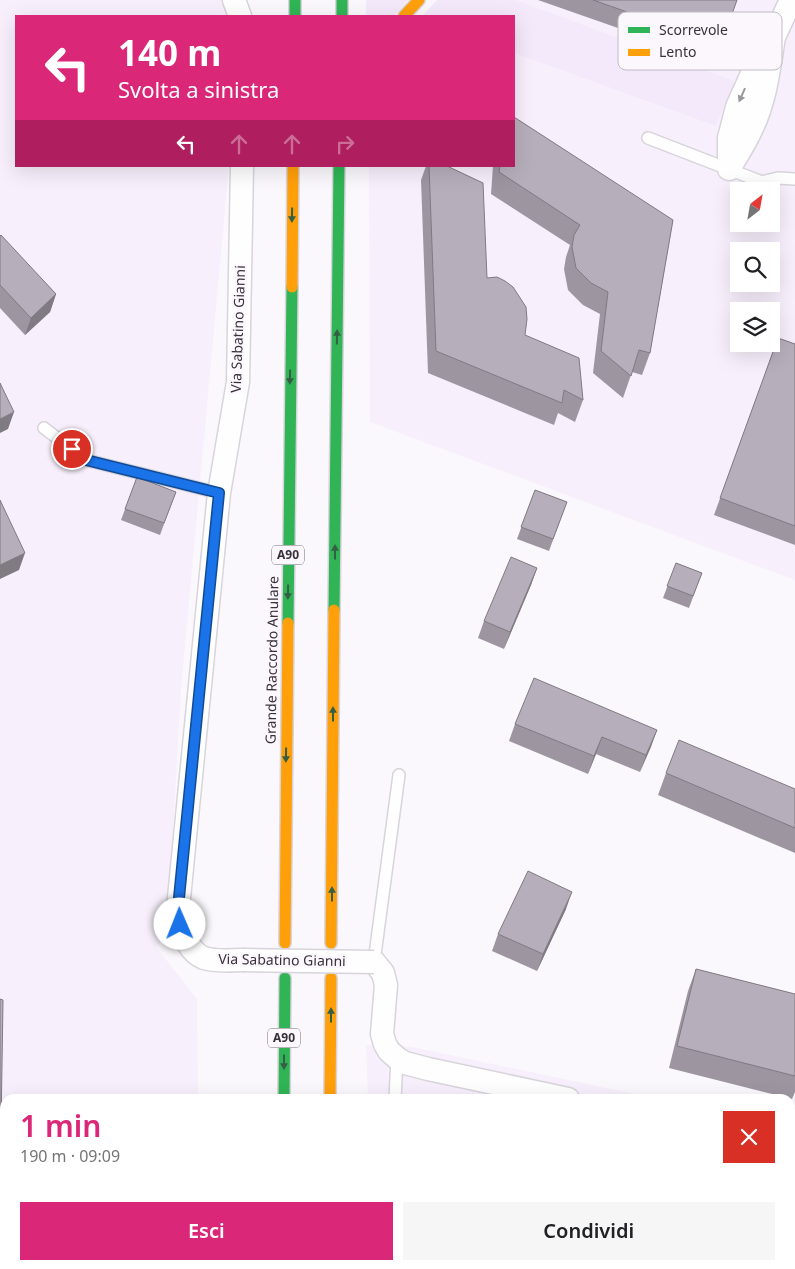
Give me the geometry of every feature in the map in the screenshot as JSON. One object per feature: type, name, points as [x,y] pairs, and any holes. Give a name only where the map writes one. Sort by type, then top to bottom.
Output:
[{"type":"highway","points":[[295,0],[295,15]]},
{"type":"highway","points":[[342,0],[342,15]]},
{"type":"highway","points":[[405,15],[419,0]]},
{"type":"highway","name":"Grande Raccordo Anulare","points":[[285,943],[293,167]]},
{"type":"highway","points":[[331,943],[339,167]]},
{"type":"highway","points":[[338,210],[345,167]]},
{"type":"highway","name":"A90","points":[[284,1094],[285,978]]},
{"type":"highway","points":[[330,1094],[331,978]]},
{"type":"street","points":[[234,0],[240,15]]},
{"type":"street","points":[[782,20],[791,0]]},
{"type":"street","points":[[729,169],[729,138],[733,118],[746,85],[755,70]]},
{"type":"street","name":"Via Sabatino Gianni","points":[[242,167],[238,382],[219,493],[178,908],[180,924],[185,938],[203,958],[220,960],[374,962]]},
{"type":"street","points":[[374,962],[383,973],[386,986],[382,1034],[385,1044],[397,1058],[405,1063],[428,1070],[544,1094]]},
{"type":"lane","points":[[648,138],[729,169],[753,182]]},
{"type":"lane","points":[[769,182],[778,178],[795,179]]},
{"type":"lane","points":[[44,428],[86,460],[219,493]]},
{"type":"lane","points":[[374,962],[399,774]]},
{"type":"lane","points":[[395,1094],[397,1058]]},
{"type":"shaded area","points":[[0,0],[221,0],[228,15],[15,15],[15,167],[229,167],[181,689],[167,935],[156,947],[197,999],[198,1094],[0,1094]]},
{"type":"shaded area","points":[[366,0],[408,0],[395,15],[366,15]]},
{"type":"shaded area","points":[[437,0],[516,0],[618,38],[618,70],[705,70],[735,81],[715,126],[515,53],[515,15],[423,15]]},
{"type":"shaded area","points":[[516,0],[795,0],[795,580],[370,422],[369,167],[515,167],[515,53],[714,126],[735,81],[705,70],[782,70],[782,12],[618,12],[618,38]]},
{"type":"shaded area","points":[[366,1045],[412,1047],[635,1094],[368,1094]]},
{"type":"building","points":[[593,0],[737,0],[733,12],[627,12]]},
{"type":"building","points":[[515,118],[673,220],[650,353],[639,350],[631,376],[601,351],[608,292],[591,283],[576,268],[572,247],[574,235],[580,225],[499,172],[500,167],[515,167]]},
{"type":"building","points":[[429,167],[449,167],[483,183],[487,278],[497,277],[513,287],[526,307],[525,335],[579,358],[583,400],[564,390],[562,403],[436,351]]},
{"type":"building","points":[[1,235],[56,294],[31,318],[0,285]]},
{"type":"building","points":[[780,339],[795,344],[795,526],[720,498],[773,352],[780,352]]},
{"type":"building","points":[[0,383],[14,412],[0,419]]},
{"type":"building","points":[[137,477],[176,492],[164,523],[125,509]]},
{"type":"building","points":[[535,490],[567,502],[553,539],[521,527]]},
{"type":"building","points":[[0,500],[25,553],[0,565]]},
{"type":"building","points":[[511,557],[537,568],[510,632],[484,621]]},
{"type":"building","points":[[676,563],[702,573],[693,596],[667,586]]},
{"type":"building","points":[[534,678],[657,730],[646,755],[602,737],[594,756],[515,724]]},
{"type":"building","points":[[679,740],[795,789],[795,828],[666,773]]},
{"type":"building","points":[[528,871],[572,892],[543,954],[498,934]]},
{"type":"building","points":[[696,969],[795,994],[795,1076],[677,1046]]},
{"type":"building","points":[[0,999],[3,1000],[2,1094],[0,1094]]},
{"type":"traffic: fast","points":[[295,0],[295,15]]},
{"type":"traffic: fast","points":[[342,0],[342,15]]},
{"type":"traffic: fast","points":[[334,610],[339,167]]},
{"type":"traffic: fast","points":[[288,623],[292,287]]},
{"type":"traffic: fast","points":[[284,1094],[285,978]]},
{"type":"traffic: slow","points":[[405,15],[419,0]]},
{"type":"traffic: slow","points":[[292,287],[293,167]]},
{"type":"traffic: slow","points":[[331,943],[334,610]]},
{"type":"traffic: slow","points":[[285,943],[288,623]]},
{"type":"traffic: slow","points":[[330,1094],[331,978]]},
{"type":"route","points":[[72,449],[86,460],[219,493],[178,908],[180,924]]}]
